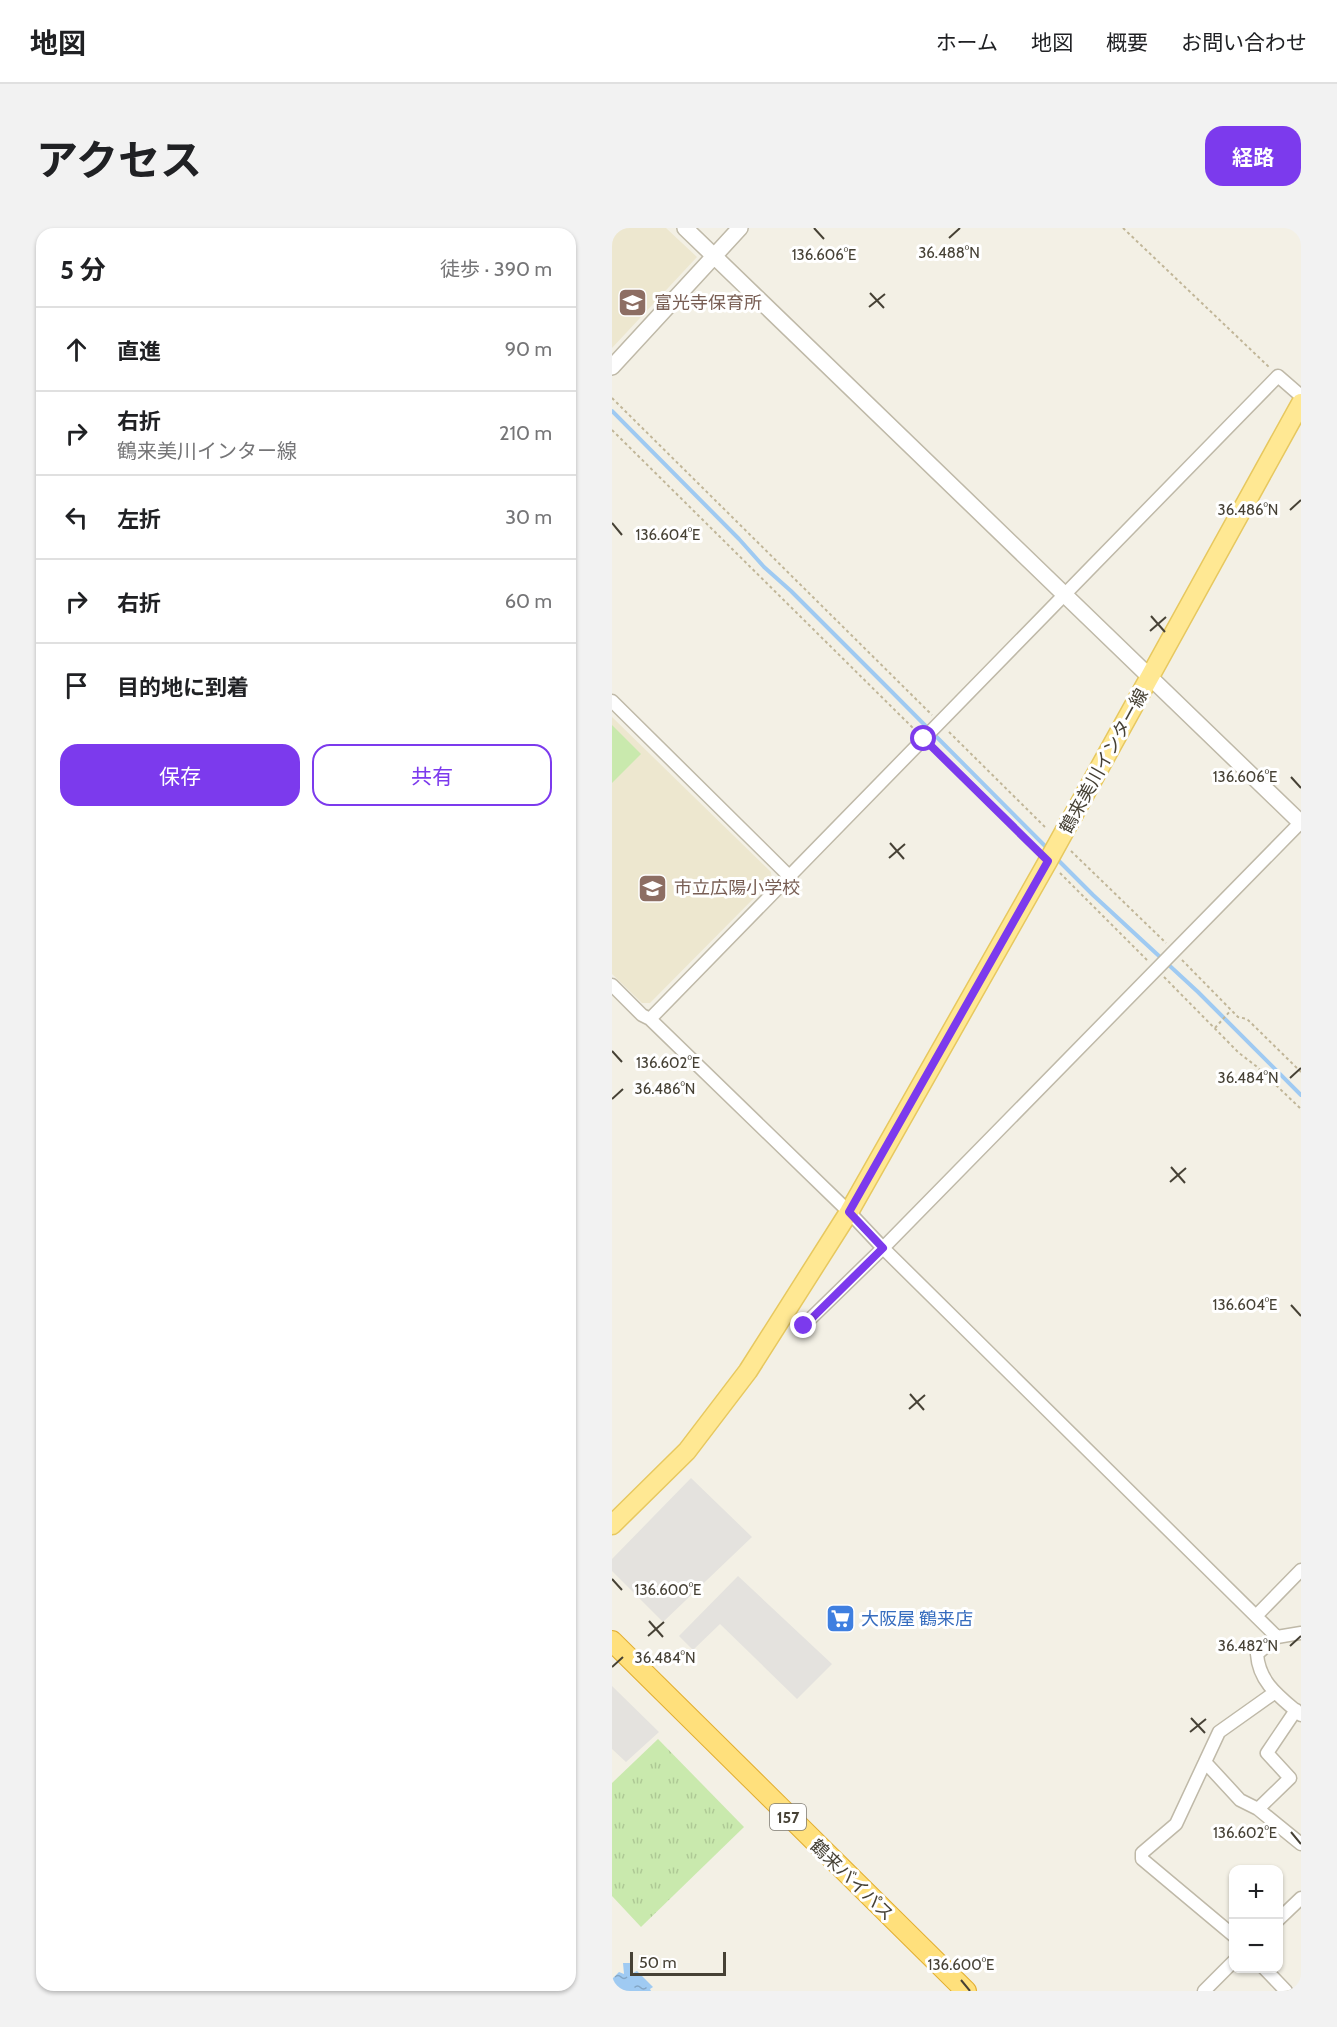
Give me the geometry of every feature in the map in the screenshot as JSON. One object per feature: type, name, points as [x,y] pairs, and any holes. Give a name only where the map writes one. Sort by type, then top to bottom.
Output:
[{"type":"highway","name":"鶴来バイパス","points":[[612,1641],[966,1991]]},
{"type":"main road","name":"鶴来美川インター線","points":[[612,1525],[687,1451],[741,1380],[849,1212],[1059,842],[1301,404]]},
{"type":"street","points":[[685,228],[1301,823],[804,1326]]},
{"type":"street","points":[[612,367],[740,228]]},
{"type":"street","points":[[650,1019],[1278,376],[1301,396]]},
{"type":"street","points":[[612,701],[789,876]]},
{"type":"street","points":[[612,985],[849,1212],[1277,1637]]},
{"type":"street","points":[[1256,1616],[1301,1570]]},
{"type":"street","points":[[1258,1809],[1290,1778],[1267,1753],[1298,1713],[1274,1693],[1258,1668],[1257,1654],[1277,1637],[1301,1633]]},
{"type":"street","points":[[1229,1933],[1142,1859],[1142,1853],[1176,1824],[1219,1732],[1274,1693]]},
{"type":"street","points":[[1205,1761],[1240,1800],[1258,1809],[1301,1844]]},
{"type":"street","points":[[1279,1919],[1301,1898]]},
{"type":"street","points":[[1204,1991],[1229,1965]]},
{"type":"street","points":[[1269,1973],[1286,1991]]},
{"type":"path","points":[[1123,228],[1278,376]]},
{"type":"path","points":[[612,398],[932,731],[1048,861],[1215,1028],[1301,1109]]},
{"type":"path","points":[[612,430],[932,731],[1059,842],[1174,952],[1231,1011],[1238,1017],[1247,1019],[1301,1072]]},
{"type":"path","points":[[1215,1028],[1231,1011]]},
{"type":"shaded area","name":"富光寺保育所","points":[[612,228],[666,228],[697,257],[612,348]]},
{"type":"shaded area","points":[[612,717],[771,872],[772,880],[650,1003],[642,1003],[612,974]]},
{"type":"shaded area","points":[[691,1478],[752,1537],[663,1622],[612,1571],[612,1559]]},
{"type":"shaded area","points":[[738,1576],[832,1664],[797,1699],[720,1624],[693,1650],[679,1636]]},
{"type":"shaded area","points":[[612,1686],[659,1732],[626,1762],[612,1749]]},
{"type":"green space","points":[[612,725],[641,754],[612,783]]},
{"type":"green space","points":[[658,1739],[744,1827],[641,1927],[612,1896],[612,1783]]},
{"type":"water","points":[[623,1963],[633,1963],[633,1973],[637,1971],[653,1987],[651,1991],[612,1991],[612,1979],[619,1972],[624,1974]]},
{"type":"waterway","points":[[612,411],[764,567],[791,591],[1049,850]]},
{"type":"waterway","points":[[1056,858],[1198,992],[1301,1095]]},
{"type":"place","name":"富光寺保育所","points":[[633,303]]},
{"type":"place","name":"市立広陽小学校","points":[[653,888]]},
{"type":"place","name":"大阪屋 鶴来店","points":[[840,1619]]},
{"type":"route","points":[[804,1326],[883,1248],[849,1212],[1048,861],[924,739]]}]
